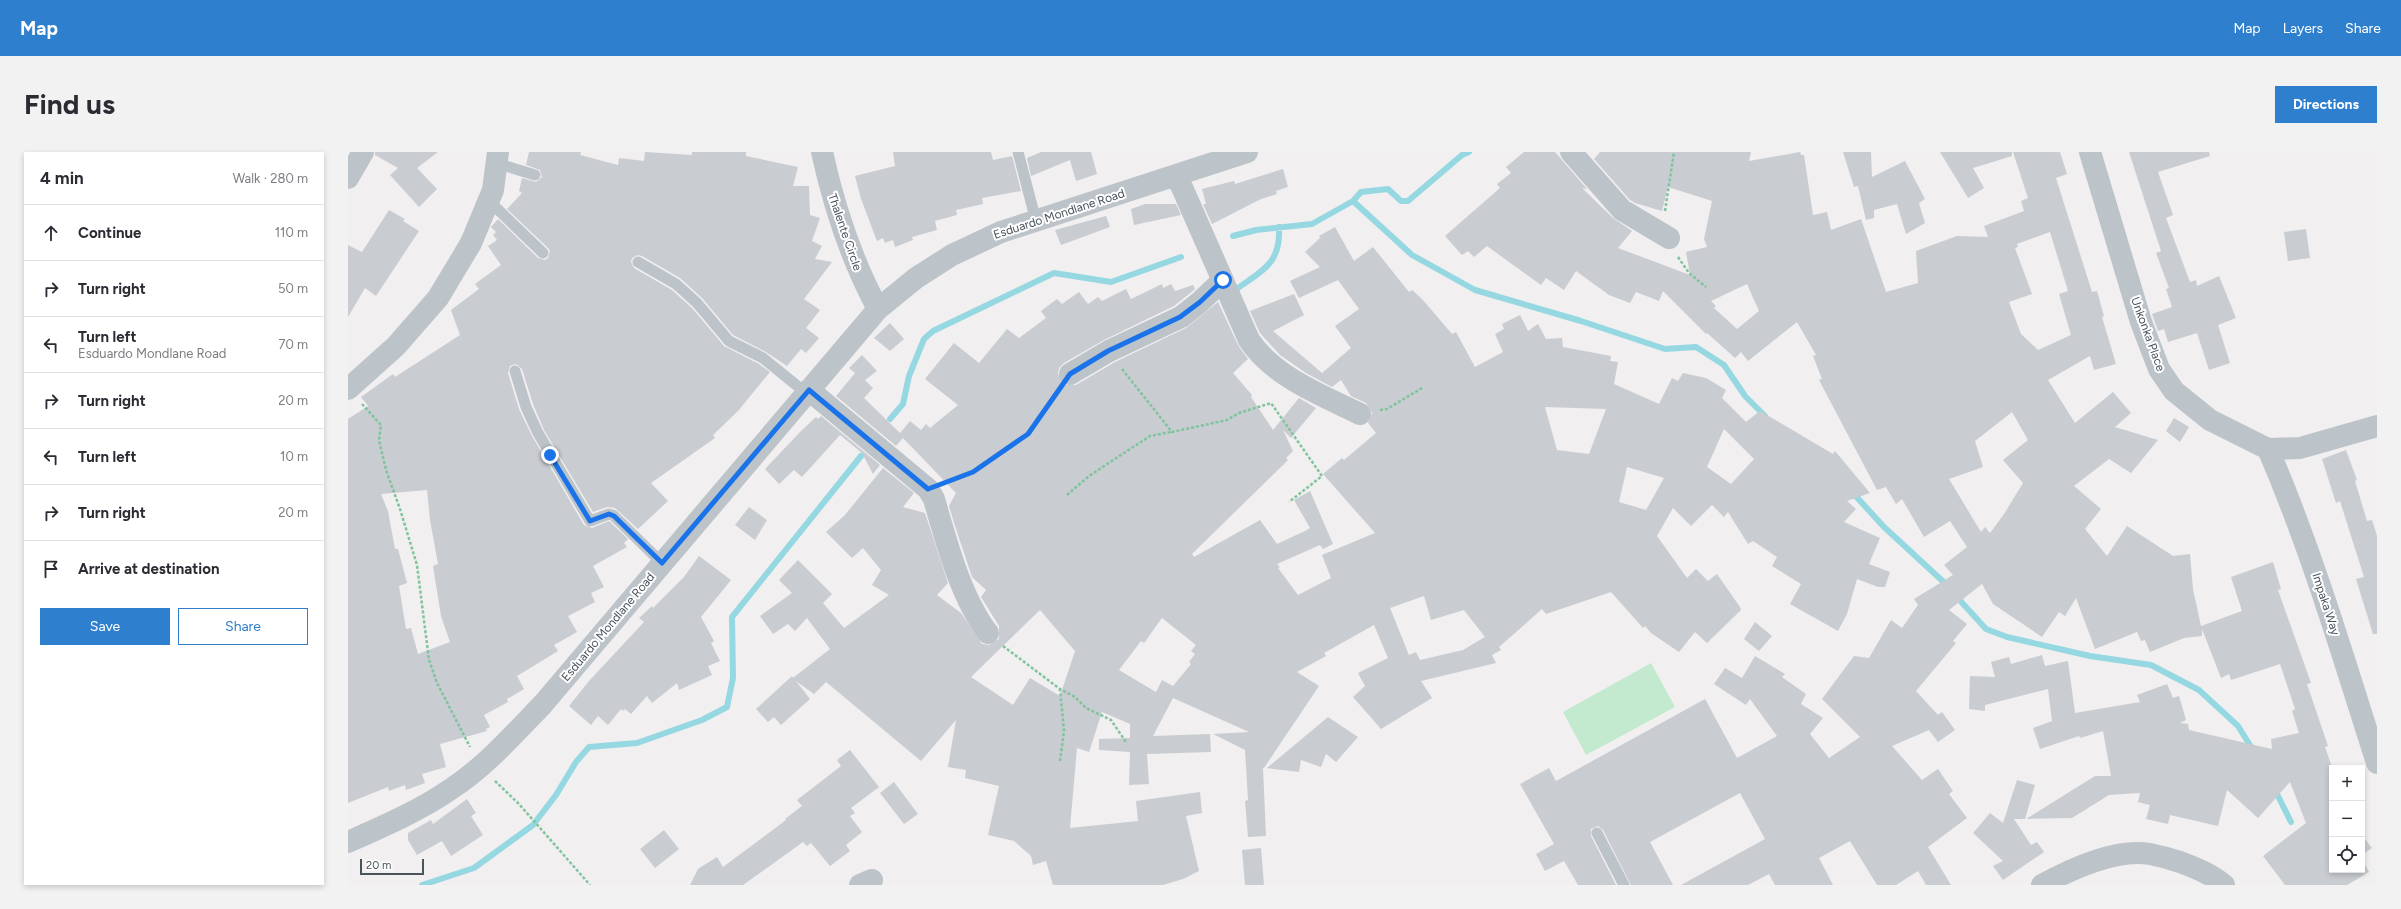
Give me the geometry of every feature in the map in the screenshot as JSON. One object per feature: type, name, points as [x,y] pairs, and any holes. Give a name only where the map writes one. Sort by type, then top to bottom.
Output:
[{"type":"street","points":[[348,178],[363,152]]},
{"type":"street","name":"Thalente Circle","points":[[822,152],[835,206],[860,276],[878,309]]},
{"type":"street","name":"Esduardo Mondlane Road","points":[[348,842],[405,817],[452,788],[494,754],[543,704],[878,309],[916,278],[952,255],[1001,232],[1247,152]]},
{"type":"street","points":[[1571,152],[1622,210],[1665,236]]},
{"type":"street","name":"Unkonka Place","points":[[2090,152],[2141,322],[2159,369],[2174,391],[2188,404],[2210,420],[2268,449],[2300,448],[2377,426]]},
{"type":"street","points":[[353,394],[438,298],[471,243],[493,190],[497,158]]},
{"type":"street","points":[[1177,176],[1250,340],[1260,354],[1271,365],[1303,386],[1351,409]]},
{"type":"street","points":[[1070,374],[1108,351],[1180,317],[1200,302],[1223,280]]},
{"type":"street","points":[[807,392],[928,489],[934,499],[967,594],[980,623],[988,633]]},
{"type":"street","name":"Impaka Way","points":[[2268,449],[2287,493],[2317,574],[2377,762]]},
{"type":"street","points":[[2042,885],[2081,867],[2135,853],[2150,854],[2204,871],[2224,885]]},
{"type":"lane","points":[[1018,152],[1036,221]]},
{"type":"lane","points":[[497,158],[535,175]]},
{"type":"lane","points":[[488,200],[542,253]]},
{"type":"lane","points":[[638,262],[676,284],[697,303],[729,341],[762,358],[807,392]]},
{"type":"lane","points":[[515,371],[526,407],[538,433],[586,516],[590,521],[609,514],[614,516],[662,563]]},
{"type":"lane","points":[[1597,833],[1624,885]]},
{"type":"path","points":[[1674,152],[1665,236],[1689,273],[1706,287]]},
{"type":"path","points":[[1108,351],[1172,432]]},
{"type":"path","points":[[928,489],[973,472],[1028,434],[1070,374]]},
{"type":"path","points":[[1351,409],[1387,409],[1422,388]]},
{"type":"path","points":[[353,394],[381,425],[379,440],[386,470],[400,508],[417,565],[425,643],[432,672],[480,766],[519,804],[590,885]]},
{"type":"path","points":[[1067,495],[1089,476],[1150,436],[1227,420],[1239,413],[1271,403],[1322,476],[1289,502]]},
{"type":"path","points":[[988,633],[1060,689],[1075,697],[1086,708],[1112,720],[1126,742]]},
{"type":"path","points":[[1060,689],[1064,731],[1060,760]]},
{"type":"green space","points":[[1651,663],[1675,707],[1586,755],[1563,712]]},
{"type":"building","points":[[375,152],[438,152],[417,168],[437,189],[419,207],[390,175],[398,168],[375,155]]},
{"type":"building","points":[[529,152],[581,152],[580,155],[618,165],[619,158],[644,161],[645,152],[692,155],[692,152],[746,152],[746,156],[798,167],[793,186],[809,186],[810,215],[820,218],[812,241],[822,246],[815,259],[832,262],[804,299],[820,310],[806,328],[819,338],[806,353],[801,349],[787,366],[766,352],[733,335],[702,298],[680,278],[642,256],[638,255],[632,258],[631,262],[634,268],[672,290],[692,308],[724,346],[759,364],[770,372],[738,411],[713,435],[715,438],[651,483],[668,501],[638,529],[615,508],[607,507],[593,512],[544,430],[533,404],[522,369],[516,364],[510,366],[508,373],[519,409],[532,436],[584,525],[592,528],[609,521],[628,539],[624,543],[627,547],[593,566],[604,587],[591,593],[595,602],[568,616],[577,632],[554,645],[558,651],[517,676],[524,689],[507,699],[508,702],[484,715],[490,727],[486,729],[487,731],[440,744],[446,767],[422,774],[425,783],[406,790],[405,785],[389,791],[388,787],[348,803],[348,419],[368,406],[361,397],[393,374],[395,377],[460,335],[451,310],[479,289],[475,284],[501,265],[488,246],[497,240],[493,235],[496,232],[491,227],[498,219],[538,258],[545,260],[548,258],[550,251],[548,248],[507,209],[522,193],[519,191],[522,178],[536,182],[542,177],[540,170],[526,165]],"holes":[[[427,490],[430,520],[438,564],[433,566],[441,616],[450,642],[418,654],[411,628],[406,629],[399,586],[407,583],[398,549],[395,549],[388,511],[381,494]]]},
{"type":"building","points":[[893,152],[991,152],[993,160],[1012,156],[1021,191],[982,198],[983,204],[956,210],[957,215],[935,221],[937,230],[912,237],[913,240],[895,247],[893,240],[885,243],[883,238],[877,241],[861,199],[855,176],[895,166]]},
{"type":"building","points":[[1041,152],[1091,152],[1097,174],[1076,181],[1070,160],[1031,176],[1027,158]]},
{"type":"building","points":[[1524,152],[1555,152],[1587,189],[1582,188],[1613,218],[1632,231],[1618,248],[1690,275],[1686,252],[1707,247],[1704,239],[1712,201],[1668,187],[1662,211],[1635,203],[1630,200],[1594,159],[1600,152],[1751,152],[1749,161],[1800,152],[1801,155],[1804,155],[1813,215],[1827,212],[1831,230],[1861,219],[1886,292],[1918,283],[1916,251],[1957,236],[1988,237],[1984,226],[2024,211],[2021,201],[2028,198],[2013,152],[2060,152],[2067,174],[2056,178],[2092,292],[2097,291],[2104,316],[2102,317],[2116,364],[2094,370],[2090,356],[2048,380],[2075,423],[2113,392],[2131,413],[2115,427],[2158,440],[2131,473],[2109,459],[2074,486],[2101,509],[2085,529],[2107,556],[2127,526],[2173,556],[2190,554],[2193,589],[2201,626],[2242,611],[2231,577],[2273,562],[2281,589],[2278,590],[2311,683],[2307,684],[2328,746],[2325,747],[2331,765],[2329,765],[2329,873],[2365,873],[2365,865],[2369,872],[2347,885],[2285,885],[2263,856],[2306,823],[2290,782],[2258,818],[2227,790],[2218,826],[2170,815],[2168,824],[2146,819],[2150,805],[2138,802],[2140,793],[2109,795],[2072,818],[2026,819],[2095,776],[2111,776],[2103,731],[2080,738],[2079,736],[2040,749],[2033,728],[2052,721],[2048,689],[1985,705],[1985,711],[1969,709],[1970,676],[1995,677],[1991,662],[2009,657],[2011,664],[2042,655],[2045,666],[2068,661],[2075,713],[2140,702],[2137,695],[2167,684],[2173,698],[2179,696],[2186,720],[2180,723],[2188,724],[2189,730],[2272,749],[2271,739],[2299,733],[2292,711],[2295,709],[2280,664],[2231,680],[2229,674],[2221,678],[2202,629],[2202,636],[2184,638],[2150,652],[2145,640],[2141,641],[2137,632],[2095,649],[2076,598],[2065,616],[2059,612],[2042,637],[1993,604],[1982,584],[1949,610],[1967,624],[1953,641],[1956,643],[1916,691],[1938,715],[1942,712],[1955,730],[1938,742],[1929,730],[1892,746],[1922,780],[1938,769],[1953,791],[1949,794],[1967,818],[1928,847],[1951,885],[1926,885],[1918,871],[1896,885],[1877,885],[1850,841],[1819,858],[1833,885],[1775,885],[1769,874],[1748,885],[1681,885],[1765,839],[1740,793],[1650,842],[1673,885],[1631,885],[1603,830],[1598,826],[1591,829],[1591,836],[1616,885],[1578,885],[1564,861],[1545,871],[1536,854],[1554,844],[1520,784],[1549,768],[1556,781],[1705,699],[1737,758],[1777,736],[1750,699],[1746,705],[1714,684],[1725,668],[1742,678],[1755,656],[1785,674],[1782,677],[1806,694],[1801,704],[1823,718],[1810,734],[1829,758],[1860,737],[1822,699],[1854,656],[1869,658],[1891,620],[1902,628],[1918,605],[1914,599],[1953,575],[1944,565],[1967,547],[1950,521],[1924,537],[1902,499],[1896,504],[1886,487],[1877,490],[1819,380],[1822,379],[1813,356],[1816,355],[1797,322],[1748,361],[1741,352],[1735,358],[1707,333],[1706,334],[1663,291],[1659,301],[1636,292],[1630,303],[1609,295],[1576,271],[1564,290],[1546,278],[1541,285],[1487,246],[1474,257],[1468,251],[1462,255],[1445,236],[1500,188],[1497,184],[1511,173],[1506,167]],"holes":[[[2050,232],[2068,291],[2059,294],[2071,335],[2038,350],[2021,334],[2009,302],[2032,294],[2015,248],[2018,247],[2017,244]],[[1747,284],[1759,311],[1737,329],[1714,308],[1716,306],[1711,301]],[[2012,412],[2028,440],[2003,460],[2023,483],[2004,514],[1990,533],[1985,527],[1981,532],[1949,479],[1983,467],[1975,441]]]},
{"type":"building","points":[[1843,152],[1871,152],[1872,177],[1905,161],[1925,199],[1919,203],[1925,223],[1906,234],[1897,204],[1874,210],[1874,218],[1866,220],[1858,186],[1854,187]]},
{"type":"building","points":[[1940,152],[2012,152],[2012,156],[1973,168],[1984,188],[1968,198]]},
{"type":"building","points":[[2129,152],[2209,152],[2210,156],[2158,172],[2173,215],[2166,218],[2190,282],[2196,280],[2197,286],[2219,276],[2236,318],[2218,325],[2230,363],[2209,370],[2197,333],[2168,342],[2164,329],[2158,331],[2152,314],[2172,307],[2166,289],[2169,288],[2156,253],[2161,251]]},
{"type":"building","points":[[1283,169],[1288,187],[1276,191],[1277,194],[1261,199],[1212,224],[1203,204],[1206,204],[1202,189],[1234,181],[1235,184]]},
{"type":"building","points":[[1145,204],[1176,204],[1181,215],[1134,225],[1131,209]]},
{"type":"building","points":[[389,210],[405,219],[403,221],[419,231],[376,296],[365,288],[348,317],[348,245],[362,252]]},
{"type":"building","points":[[1106,216],[1110,227],[1061,245],[1055,230]]},
{"type":"building","points":[[1335,227],[1354,261],[1373,247],[1409,292],[1412,290],[1422,299],[1452,334],[1456,332],[1475,367],[1503,352],[1495,334],[1504,329],[1502,324],[1520,315],[1528,331],[1538,324],[1546,339],[1562,338],[1563,347],[1611,356],[1610,361],[1618,362],[1614,384],[1659,404],[1672,378],[1678,381],[1683,373],[1706,378],[1726,390],[1722,398],[1746,422],[1760,411],[1833,454],[1835,451],[1870,493],[1847,501],[1856,509],[1844,522],[1880,538],[1869,564],[1890,572],[1885,587],[1878,587],[1857,579],[1847,614],[1838,631],[1790,604],[1801,584],[1772,566],[1777,557],[1753,541],[1748,544],[1728,512],[1724,517],[1712,505],[1691,526],[1673,508],[1657,536],[1687,578],[1696,569],[1708,581],[1717,574],[1741,610],[1707,643],[1695,632],[1679,652],[1651,633],[1645,626],[1643,628],[1611,592],[1546,614],[1542,609],[1499,647],[1501,650],[1492,655],[1496,663],[1421,681],[1432,698],[1381,729],[1353,697],[1365,686],[1358,673],[1388,658],[1374,625],[1324,653],[1326,656],[1297,672],[1319,686],[1263,768],[1266,836],[1248,837],[1245,801],[1248,800],[1245,750],[1213,734],[1249,732],[1173,698],[1153,736],[1210,734],[1211,752],[1147,754],[1149,784],[1129,785],[1130,752],[1099,750],[1099,739],[1130,738],[1130,724],[1102,712],[1089,752],[1077,748],[1070,828],[1138,821],[1136,801],[1200,792],[1202,813],[1186,816],[1199,871],[1183,879],[1163,885],[1053,885],[1046,861],[1033,865],[1031,856],[1014,841],[988,835],[999,786],[965,778],[966,770],[948,767],[956,720],[921,761],[826,682],[814,694],[796,681],[810,699],[781,725],[774,717],[768,722],[756,709],[792,676],[793,678],[830,649],[807,618],[795,631],[788,624],[773,634],[760,616],[792,593],[779,580],[798,560],[832,594],[823,603],[844,628],[889,595],[872,585],[881,570],[863,548],[852,558],[826,532],[845,515],[883,468],[914,493],[903,507],[925,513],[948,583],[937,595],[961,613],[982,644],[989,645],[999,639],[999,626],[981,597],[986,590],[972,577],[949,506],[956,493],[903,438],[896,446],[836,396],[855,373],[849,368],[862,355],[877,371],[865,380],[873,388],[864,398],[900,433],[910,421],[921,430],[926,424],[930,428],[958,405],[925,379],[954,343],[979,363],[1007,329],[1019,338],[1046,318],[1041,311],[1057,299],[1062,304],[1079,292],[1088,304],[1098,297],[1102,301],[1126,289],[1131,299],[1162,284],[1163,288],[1171,284],[1175,291],[1193,285],[1195,289],[1174,306],[1104,340],[1064,363],[1059,368],[1058,374],[1064,385],[1076,385],[1115,362],[1186,328],[1218,302],[1238,345],[1248,359],[1233,373],[1252,395],[1251,397],[1273,430],[1299,398],[1316,408],[1291,438],[1283,430],[1293,451],[1286,458],[1288,460],[1192,554],[1194,557],[1260,520],[1277,544],[1305,531],[1310,528],[1294,500],[1310,491],[1333,544],[1323,549],[1320,545],[1277,564],[1280,567],[1278,568],[1298,595],[1331,578],[1322,555],[1375,533],[1323,474],[1342,458],[1344,460],[1376,433],[1368,423],[1372,413],[1366,403],[1351,396],[1341,380],[1332,387],[1306,373],[1280,355],[1260,333],[1250,311],[1294,294],[1304,315],[1273,331],[1322,373],[1351,348],[1335,326],[1359,309],[1338,280],[1299,298],[1290,281],[1320,267],[1305,252],[1320,238],[1319,236]],"holes":[[[1545,407],[1606,409],[1589,454],[1557,450]],[[1724,429],[1754,459],[1731,484],[1707,467]],[[1627,467],[1664,478],[1646,510],[1619,502]],[[1424,596],[1431,620],[1464,610],[1485,637],[1463,650],[1420,660],[1416,652],[1409,655],[1390,608]],[[1040,610],[1075,651],[1060,696],[1030,678],[1013,705],[971,677]],[[1162,618],[1196,645],[1191,651],[1195,654],[1189,662],[1191,664],[1173,686],[1162,680],[1156,692],[1119,670],[1141,641],[1144,643]]]},
{"type":"building","points":[[2306,229],[2310,258],[2288,261],[2284,232]]},
{"type":"building","points":[[890,323],[904,339],[890,351],[874,338]]},
{"type":"building","points":[[821,416],[880,465],[873,474],[862,453],[840,435],[802,477],[794,470],[779,484],[765,469],[802,430],[816,417],[818,419]]},
{"type":"building","points":[[2174,418],[2189,427],[2180,442],[2166,431]]},
{"type":"building","points":[[2346,450],[2357,480],[2355,481],[2367,521],[2372,520],[2377,536],[2377,634],[2373,634],[2356,579],[2364,577],[2340,501],[2336,503],[2322,459]]},
{"type":"building","points":[[749,507],[767,520],[755,540],[735,525]]},
{"type":"building","points":[[699,556],[731,580],[701,617],[714,641],[711,643],[720,661],[708,666],[712,675],[679,690],[677,683],[652,703],[647,696],[631,714],[625,709],[623,711],[621,709],[608,725],[598,716],[591,725],[569,706],[589,681],[644,622],[639,618],[652,606],[653,608],[684,577]]},
{"type":"building","points":[[1755,622],[1772,636],[1759,651],[1744,639]]},
{"type":"building","points":[[1328,717],[1358,737],[1336,762],[1326,754],[1321,767],[1301,760],[1299,772],[1267,768]]},
{"type":"building","points":[[850,750],[879,787],[851,808],[855,813],[850,816],[862,832],[846,845],[850,851],[830,866],[811,843],[807,846],[803,842],[743,885],[690,885],[698,869],[717,857],[723,867],[786,820],[785,819],[802,806],[797,800],[841,766],[837,760]]},
{"type":"building","points":[[2017,780],[2035,785],[2025,819],[2014,819],[2031,845],[2037,842],[2044,852],[2003,880],[1993,866],[2003,861],[1973,833],[1990,813],[2003,823]]},
{"type":"building","points":[[894,782],[918,814],[904,824],[880,793]]},
{"type":"building","points":[[467,799],[476,813],[471,816],[483,835],[451,856],[442,841],[417,855],[408,840],[408,833],[431,820],[433,824]]},
{"type":"building","points":[[664,830],[679,849],[655,868],[640,849]]},
{"type":"building","points":[[2365,839],[2372,848],[2365,853]]},
{"type":"building","points":[[1261,848],[1264,885],[1245,885],[1242,850]]},
{"type":"waterway","points":[[1233,236],[1256,230],[1312,224],[1353,201],[1361,192],[1388,189],[1401,201],[1408,201],[1462,155],[1469,152]]},
{"type":"waterway","points":[[1353,201],[1412,255],[1475,290],[1581,321],[1665,349],[1696,347],[1724,365],[1745,396],[1765,416]]},
{"type":"waterway","points":[[1238,288],[1269,264],[1277,249],[1279,227]]},
{"type":"waterway","points":[[890,419],[903,404],[909,376],[924,339],[933,331],[1054,273],[1111,282],[1181,257]]},
{"type":"waterway","points":[[422,885],[474,868],[533,825],[556,795],[576,762],[589,747],[637,743],[702,720],[727,707],[733,678],[732,617],[861,456]]},
{"type":"waterway","points":[[1852,492],[1884,527],[1948,586]]},
{"type":"waterway","points":[[1955,595],[1986,629],[2007,637],[2090,656],[2151,665],[2199,690],[2238,726],[2253,750]]},
{"type":"waterway","points":[[2275,790],[2291,822]]},
{"type":"route","points":[[550,455],[590,521],[609,514],[614,516],[662,563],[809,390],[873,445],[928,489],[973,472],[1028,434],[1070,374],[1108,351],[1180,317],[1200,302],[1215,285],[1223,280]]}]
